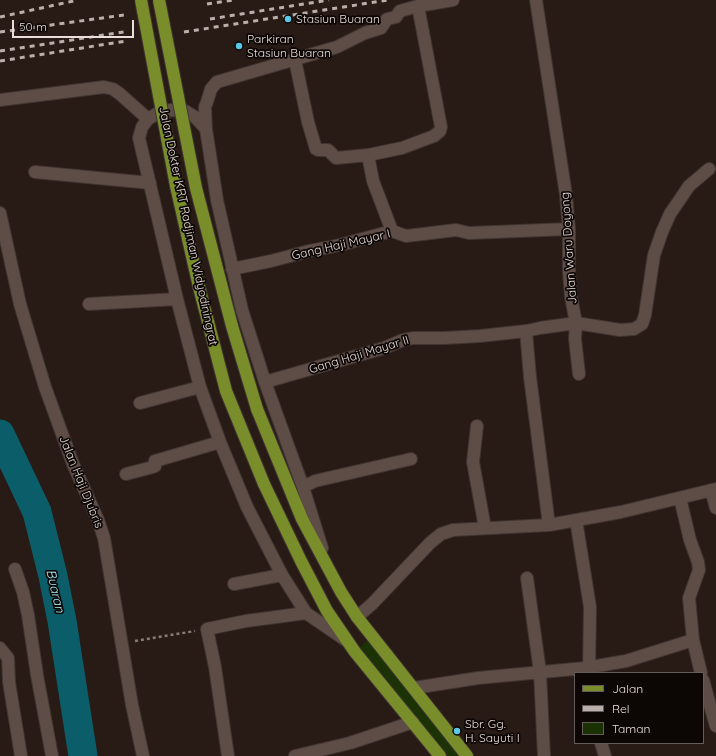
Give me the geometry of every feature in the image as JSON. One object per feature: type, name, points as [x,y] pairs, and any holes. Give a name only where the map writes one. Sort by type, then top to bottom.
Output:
[{"type":"main road","name":"Jalan Dokter KRT Radjiman Widyodiningrat","points":[[141,0],[176,186],[199,287],[226,391],[264,484],[327,611],[347,641],[440,756]]},
{"type":"main road","name":"Jalan Dokter KRT Radjiman Widyodiningrat","points":[[159,0],[196,188],[232,326],[257,409],[298,509],[330,573],[356,617],[467,756]]},
{"type":"street","name":"Jalan Dokter KRT Radjiman Widyodiningrat","points":[[330,573],[313,523],[303,487],[265,382],[242,310],[218,200],[206,129],[206,102],[211,89],[217,82],[337,47],[365,33],[381,28],[387,20],[396,16],[400,11],[418,6],[453,0]]},
{"type":"street","name":"Jalan Waru Doyong","points":[[536,0],[563,168],[569,229],[568,272],[576,323],[575,339],[579,374]]},
{"type":"street","points":[[295,60],[308,122],[316,149],[328,150],[336,158],[368,155],[402,148],[434,136],[440,131],[441,127],[418,6]]},
{"type":"street","points":[[0,100],[104,87],[113,89],[120,94],[148,119],[158,113],[170,110],[185,111],[195,117],[206,129]]},
{"type":"street","name":"Jalan Dokter KRT Radjiman Widyodiningrat","points":[[148,119],[142,128],[139,138],[177,299],[200,387],[220,442],[247,507],[282,575],[306,613],[347,641]]},
{"type":"street","points":[[368,155],[373,181],[392,231]]},
{"type":"street","points":[[549,525],[530,377],[526,331],[576,323],[620,330],[634,329],[642,324],[645,315],[654,255],[662,232],[670,214],[688,186],[709,169]]},
{"type":"street","points":[[35,172],[150,183]]},
{"type":"street","name":"Jalan Haji Djubris","points":[[0,213],[20,304],[45,387],[73,464],[98,520],[104,538],[132,705],[143,756]]},
{"type":"street","name":"Gang Haji Mayar I","points":[[232,269],[271,262],[309,251],[340,245],[392,231],[406,236],[456,230],[469,233],[569,229]]},
{"type":"street","points":[[89,304],[177,299]]},
{"type":"street","name":"Gang Haji Mayar II","points":[[265,382],[384,348],[393,343],[413,338],[480,336],[526,331]]},
{"type":"street","points":[[140,403],[200,387]]},
{"type":"street","points":[[477,426],[473,462],[485,528]]},
{"type":"street","points":[[126,474],[153,468],[156,460],[220,442]]},
{"type":"street","points":[[303,487],[315,481],[410,459]]},
{"type":"street","points":[[356,617],[372,604],[430,543],[441,534],[453,530],[549,525],[621,512],[714,489],[716,508]]},
{"type":"street","points":[[680,498],[688,535],[698,562],[699,570],[689,598],[693,640],[701,672]]},
{"type":"street","points":[[576,520],[590,607],[589,670]]},
{"type":"street","points":[[16,569],[28,615],[52,756]]},
{"type":"street","points":[[234,584],[282,575]]},
{"type":"street","points":[[527,578],[540,672],[544,756]]},
{"type":"street","points":[[228,756],[215,667],[207,629],[246,621],[306,613]]},
{"type":"street","points":[[414,688],[478,678],[540,672],[589,670],[693,640]]},
{"type":"street","points":[[0,648],[8,658],[9,682],[21,756]]},
{"type":"street","points":[[704,684],[716,726]]},
{"type":"street","points":[[295,756],[350,743],[413,722]]},
{"type":"street","points":[[601,744],[605,756]]},
{"type":"path","points":[[133,642],[175,633],[207,629]]},
{"type":"green space","points":[[372,636],[467,756],[440,756],[355,652]]},
{"type":"waterway","name":"Buaran","points":[[0,434],[37,512],[53,576],[62,621],[83,756]]},
{"type":"railway","points":[[0,17],[78,0]]},
{"type":"railway","points":[[207,4],[233,0]]},
{"type":"railway","points":[[210,19],[329,0]]},
{"type":"railway","points":[[184,32],[388,0]]},
{"type":"railway","points":[[0,32],[124,15]]},
{"type":"railway","points":[[0,51],[124,32]]},
{"type":"railway","points":[[0,61],[126,41]]},
{"type":"place","name":"Stasiun Buaran","points":[[288,19]]},
{"type":"place","name":"Parkiran Stasiun Buaran","points":[[239,46]]},
{"type":"place","name":"Sbr. Gg. H. Sayuti I","points":[[457,731]]}]
